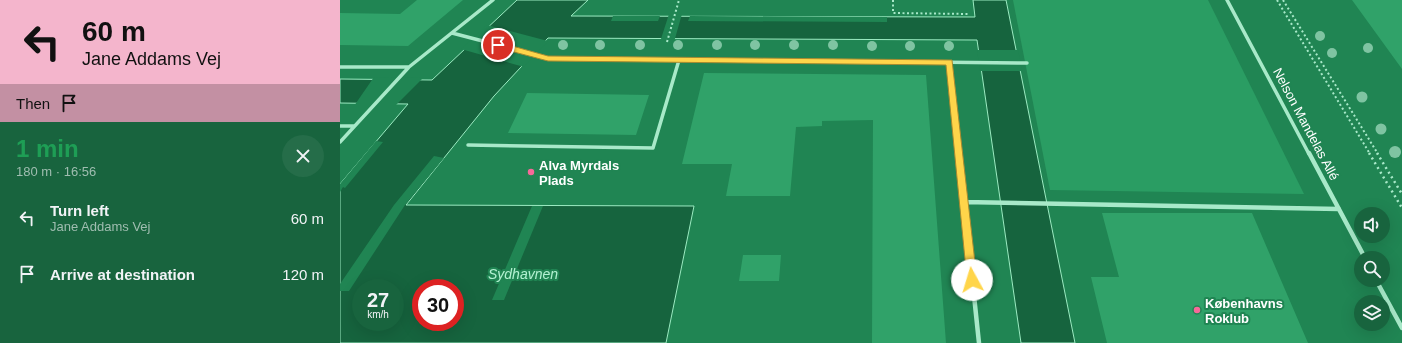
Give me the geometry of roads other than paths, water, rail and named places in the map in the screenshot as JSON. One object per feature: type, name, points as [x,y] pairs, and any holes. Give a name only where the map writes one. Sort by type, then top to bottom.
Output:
[{"type":"street","points":[[340,142],[410,67],[493,0]]},
{"type":"street","name":"Nelson Mandelas Allé","points":[[1227,0],[1361,251]]},
{"type":"street","points":[[452,33],[548,58],[1026,63]]},
{"type":"street","points":[[468,145],[653,148],[679,60]]},
{"type":"street","points":[[950,62],[978,343]]},
{"type":"street","points":[[340,67],[410,67]]},
{"type":"street","points":[[340,126],[354,126]]},
{"type":"street","points":[[964,202],[1339,209]]},
{"type":"street","points":[[1380,287],[1402,328]]},
{"type":"water","name":"Sydhavnen","points":[[517,0],[588,0],[571,16],[975,17],[973,0],[1006,0],[1075,343],[1021,343],[977,40],[548,38],[494,96],[406,205],[694,206],[666,343],[340,343],[340,184],[408,104],[340,103],[340,79],[432,80]]},
{"type":"place","name":"Alva Myrdals Plads","points":[[531,172]]},
{"type":"place","name":"Københavns Roklub","points":[[1197,310]]}]
